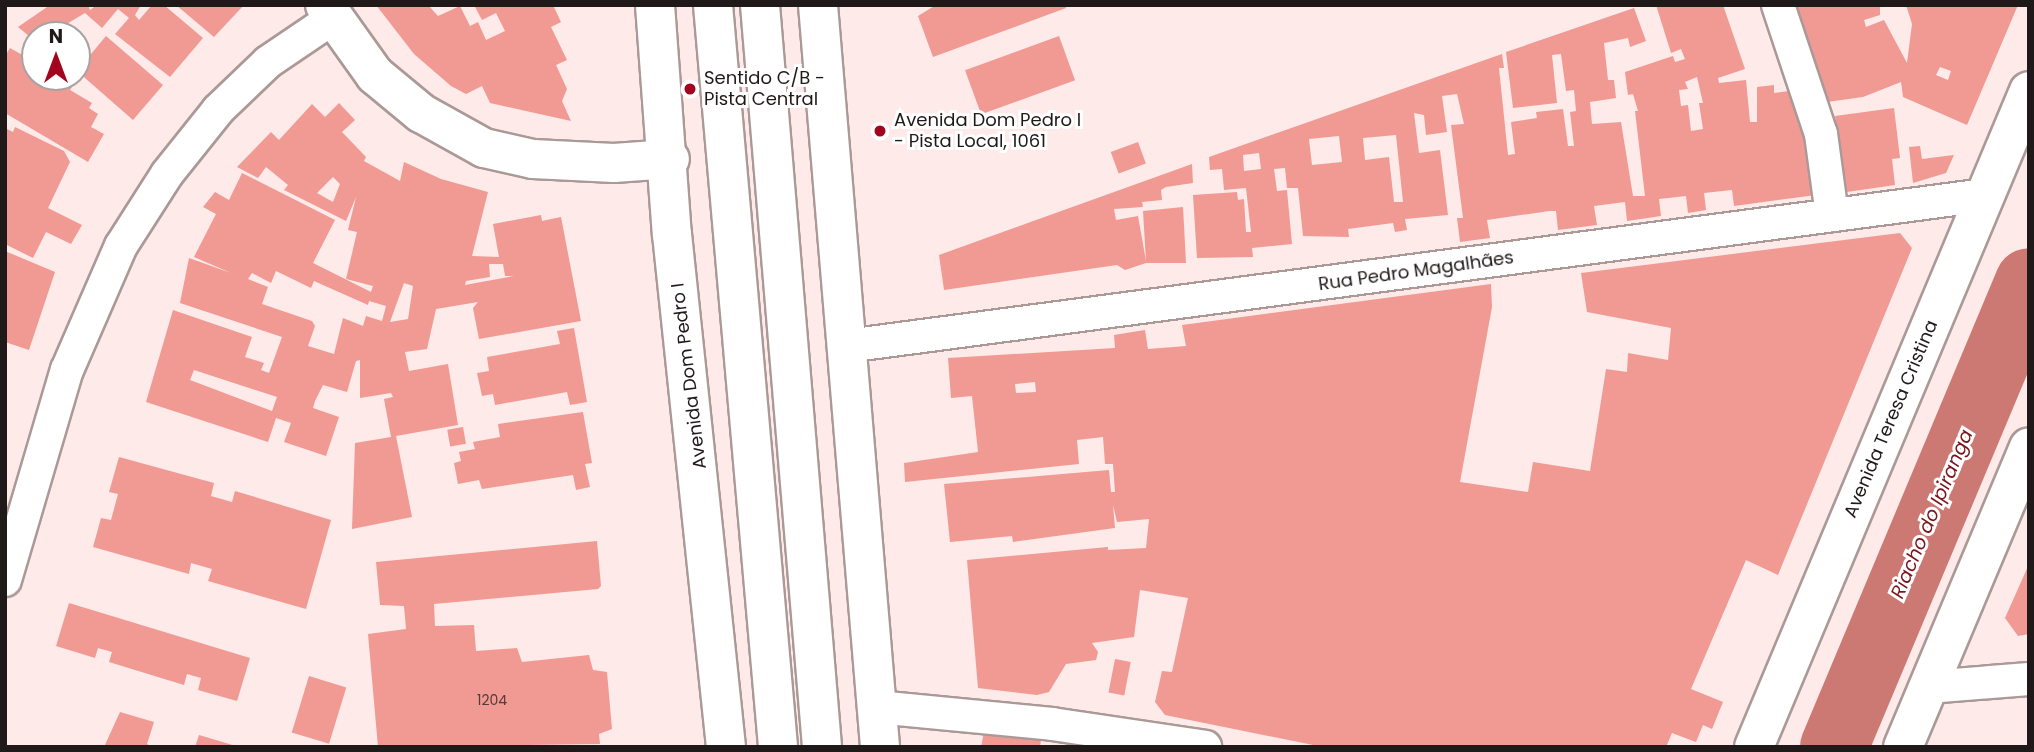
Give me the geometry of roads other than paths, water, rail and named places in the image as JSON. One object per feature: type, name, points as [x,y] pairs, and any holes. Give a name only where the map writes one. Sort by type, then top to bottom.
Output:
[{"type":"main road","name":"Avenida Dom Pedro I","points":[[655,5],[670,159],[672,234],[726,747]]},
{"type":"main road","points":[[713,5],[778,747]]},
{"type":"main road","points":[[760,5],[822,747]]},
{"type":"main road","points":[[818,5],[880,747]]},
{"type":"main road","points":[[329,12],[375,75],[421,113],[484,148],[533,159],[614,163],[670,159]]},
{"type":"main road","name":"Avenida Teresa Cristina","points":[[1754,747],[2029,91]]},
{"type":"main road","points":[[1903,747],[2029,447]]},
{"type":"street","points":[[1778,5],[1821,134],[1832,215]]},
{"type":"street","points":[[5,580],[67,370],[121,246],[167,174],[218,110],[268,62],[329,12]]},
{"type":"street","name":"Rua Pedro Magalhães","points":[[847,346],[1985,195]]},
{"type":"street","points":[[1928,687],[2029,679]]},
{"type":"street","points":[[877,707],[1052,724],[1205,747]]},
{"type":"waterway","name":"Riacho do Ipiranga","points":[[1834,747],[2029,282]]},
{"type":"place","name":"Sentido C/B - Pista Central","points":[[690,89]]},
{"type":"place","name":"Avenida Dom Pedro I - Pista Local, 1061","points":[[880,131]]}]
